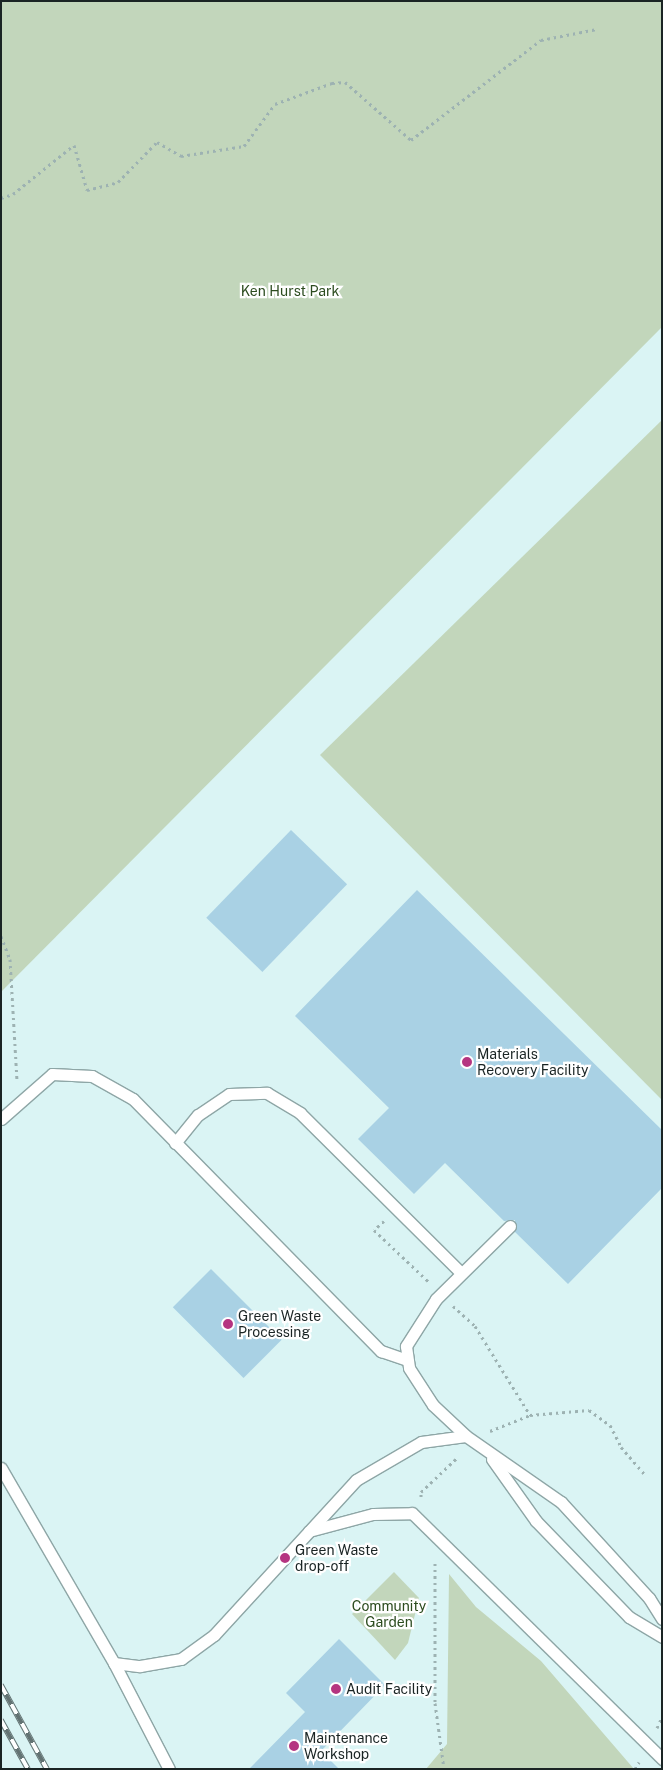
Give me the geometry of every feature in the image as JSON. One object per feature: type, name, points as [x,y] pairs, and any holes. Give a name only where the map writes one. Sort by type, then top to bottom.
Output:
[{"type":"lane","points":[[1,1119],[52,1074],[92,1076],[134,1099],[175,1143],[381,1351],[407,1360]]},
{"type":"lane","points":[[175,1143],[198,1115],[229,1094],[267,1093],[300,1114],[461,1273]]},
{"type":"lane","points":[[510,1226],[436,1299],[406,1346],[407,1360],[433,1405],[489,1456],[561,1502],[649,1598],[662,1619]]},
{"type":"lane","points":[[114,1663],[140,1666],[181,1659],[214,1635],[356,1480],[421,1442],[469,1439]]},
{"type":"lane","points":[[489,1456],[536,1521],[629,1617],[662,1637]]},
{"type":"lane","points":[[1,1468],[114,1663],[169,1769]]},
{"type":"lane","points":[[309,1532],[372,1514],[412,1513],[662,1758]]},
{"type":"path","points":[[1,198],[13,194],[74,145],[87,190],[118,182],[156,142],[181,156],[244,146],[275,104],[332,83],[345,82],[411,140],[542,40],[597,29]]},
{"type":"path","points":[[1,936],[10,959],[18,1104]]},
{"type":"path","points":[[421,1521],[421,1492],[469,1439],[530,1415],[589,1410],[610,1425],[621,1447],[646,1476]]},
{"type":"path","points":[[433,1558],[438,1570],[435,1703],[444,1769]]},
{"type":"green space","name":"Ken Hurst Park","points":[[1,1],[662,1],[662,327],[1,992]]},
{"type":"green space","points":[[662,420],[662,1100],[320,755]]},
{"type":"green space","name":"Community Garden","points":[[394,1572],[419,1598],[408,1643],[395,1660],[352,1614]]},
{"type":"green space","points":[[449,1574],[476,1607],[541,1661],[634,1769],[426,1769],[447,1744]]},
{"type":"building","points":[[291,830],[347,884],[262,972],[206,918]]},
{"type":"building","name":"Materials Recovery Facility","points":[[417,890],[662,1130],[662,1188],[568,1284],[515,1232],[515,1220],[504,1221],[445,1163],[414,1194],[358,1139],[389,1108],[295,1016]]},
{"type":"building","name":"Green Waste Processing","points":[[211,1269],[282,1340],[244,1378],[173,1307]]},
{"type":"building","name":"Audit Facility","points":[[339,1639],[385,1685],[321,1751],[339,1769],[249,1769],[305,1712],[286,1693]]},
{"type":"railway","points":[[1,1685],[47,1769]]},
{"type":"railway","points":[[1,1720],[28,1769]]},
{"type":"place","name":"Materials Recovery Facility","points":[[467,1062]]},
{"type":"place","name":"Green Waste Processing","points":[[228,1324]]},
{"type":"place","name":"Green Waste drop-off","points":[[285,1558]]},
{"type":"place","name":"Audit Facility","points":[[336,1689]]},
{"type":"place","name":"Maintenance Workshop","points":[[294,1746]]}]
